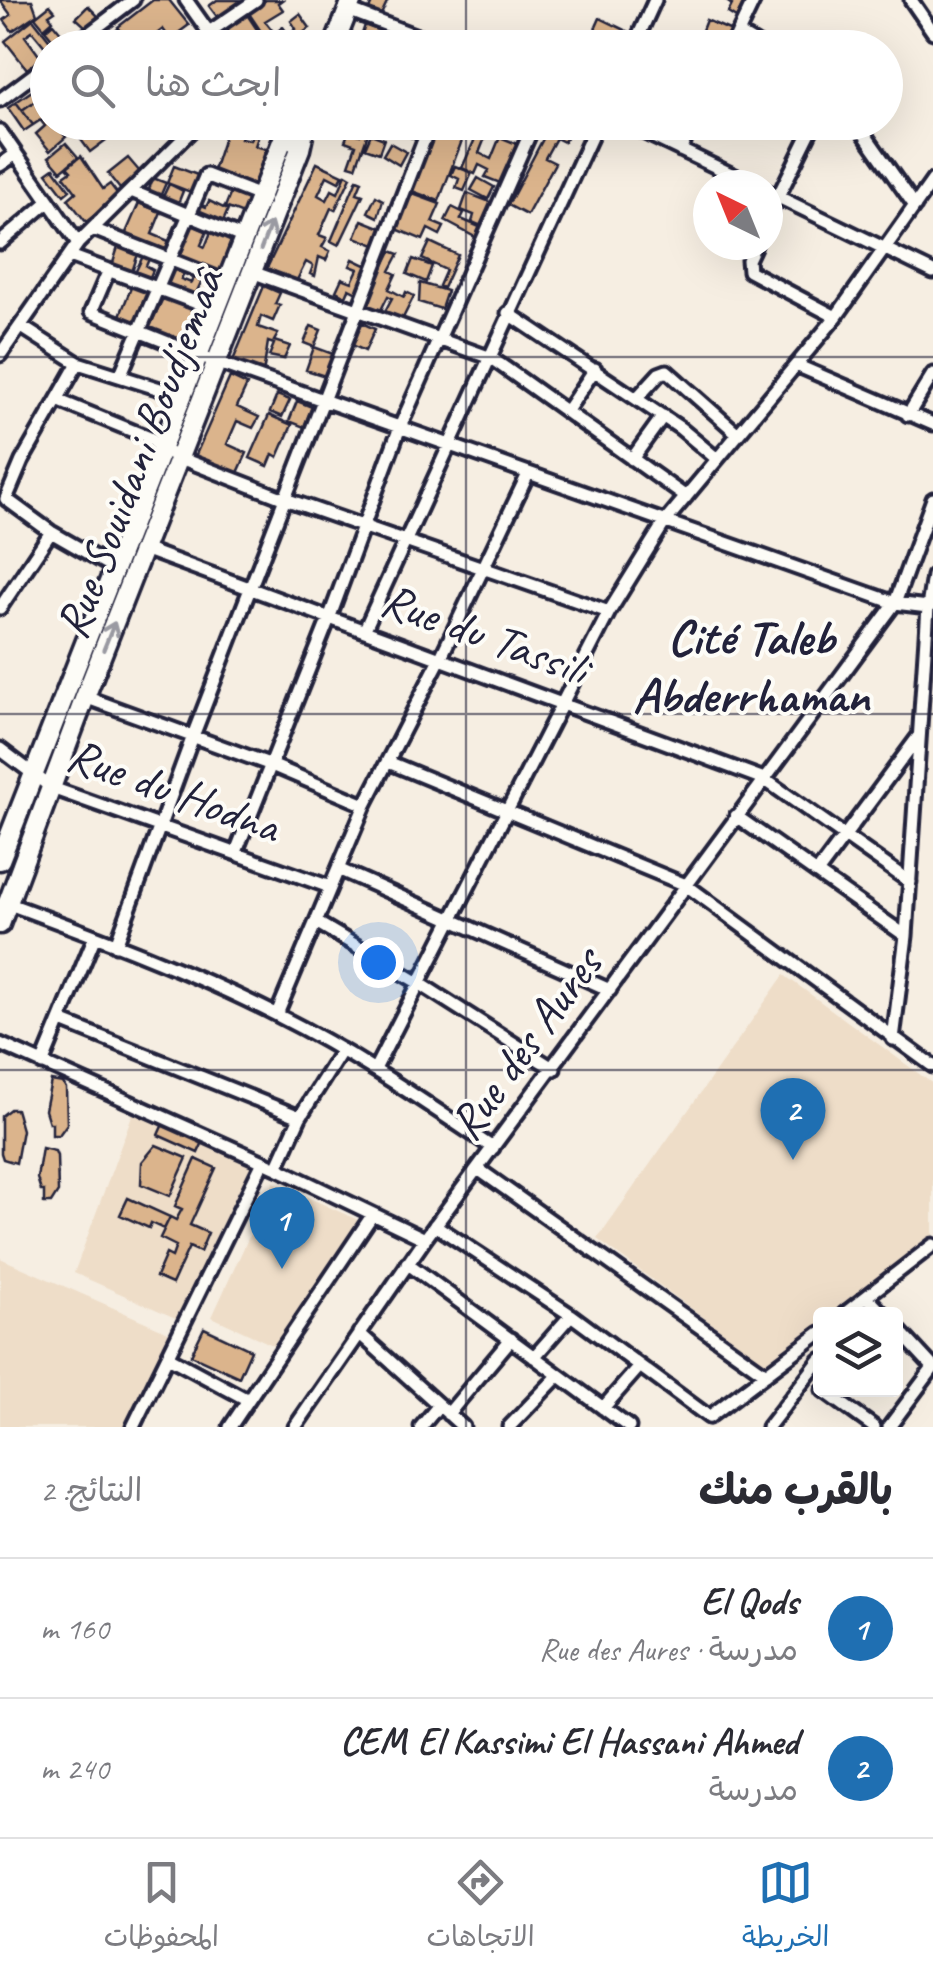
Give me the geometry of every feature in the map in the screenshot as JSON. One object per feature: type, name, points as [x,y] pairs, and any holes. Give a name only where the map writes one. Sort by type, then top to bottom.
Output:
[{"type":"main road","points":[[340,30],[350,5]]},
{"type":"main road","name":"Rue Souidani Boudjemaâ","points":[[0,924],[4,902],[180,458],[208,358],[216,310],[283,140]]},
{"type":"main road","name":"Rue Souidani Boudjemaâ","points":[[0,860],[182,396],[208,358],[252,272],[302,140]]},
{"type":"street","points":[[93,30],[132,0]]},
{"type":"street","points":[[186,0],[208,30]]},
{"type":"street","points":[[212,30],[256,0]]},
{"type":"street","points":[[641,30],[655,0]]},
{"type":"street","points":[[739,30],[754,0]]},
{"type":"street","points":[[912,0],[933,32]]},
{"type":"street","points":[[350,5],[407,30]]},
{"type":"street","points":[[0,100],[30,78]]},
{"type":"street","points":[[0,131],[78,244]]},
{"type":"street","points":[[0,355],[78,244],[182,140]]},
{"type":"street","points":[[285,140],[300,148]]},
{"type":"street","points":[[116,945],[424,140]]},
{"type":"street","points":[[236,852],[400,427],[527,140]]},
{"type":"street","points":[[365,629],[590,140]]},
{"type":"street","points":[[659,140],[722,170]]},
{"type":"street","points":[[680,150],[685,140]]},
{"type":"street","points":[[783,177],[804,140]]},
{"type":"street","points":[[869,140],[915,206]]},
{"type":"street","points":[[0,165],[16,154]]},
{"type":"street","points":[[120,376],[206,175],[260,196]]},
{"type":"street","points":[[375,1069],[609,612],[664,522],[836,317],[933,180]]},
{"type":"street","points":[[132,190],[244,238]]},
{"type":"street","points":[[783,199],[933,272]]},
{"type":"street","points":[[0,244],[49,201]]},
{"type":"street","points":[[93,229],[226,282]]},
{"type":"street","points":[[70,256],[216,310]]},
{"type":"street","points":[[748,260],[749,270],[836,317]]},
{"type":"street","points":[[109,270],[91,312],[323,400],[895,603],[930,606]]},
{"type":"street","points":[[252,272],[490,358],[686,497]]},
{"type":"street","points":[[508,313],[637,398],[717,459]]},
{"type":"street","points":[[0,326],[11,340]]},
{"type":"street","points":[[22,327],[78,363],[182,396]]},
{"type":"street","points":[[78,363],[6,495],[8,503],[112,567]]},
{"type":"street","points":[[796,365],[933,424]]},
{"type":"street","points":[[566,412],[595,369]]},
{"type":"street","points":[[637,398],[659,374],[668,371],[738,434]]},
{"type":"street","points":[[908,415],[933,374]]},
{"type":"street","points":[[57,400],[150,438],[161,449],[180,458],[284,500],[609,612]]},
{"type":"street","points":[[632,459],[662,416]]},
{"type":"street","points":[[277,1014],[365,805],[528,474]]},
{"type":"street","name":"Rue des Aures","points":[[295,1427],[407,1263],[895,603],[933,499]]},
{"type":"street","points":[[0,608],[51,532]]},
{"type":"street","name":"Rue du Tassili","points":[[122,542],[764,778],[910,882]]},
{"type":"street","points":[[894,1039],[906,936],[922,682],[933,576]]},
{"type":"street","points":[[922,682],[933,700]]},
{"type":"street","points":[[85,697],[269,764],[365,805]]},
{"type":"street","points":[[817,873],[918,737]]},
{"type":"street","name":"Rue du Hodna","points":[[0,749],[52,788],[330,887]]},
{"type":"street","points":[[388,762],[686,885],[933,1066]]},
{"type":"street","points":[[736,816],[906,936]]},
{"type":"street","points":[[338,869],[610,990]]},
{"type":"street","points":[[4,902],[95,936],[277,1014],[375,1069],[493,1148]]},
{"type":"street","points":[[316,922],[554,1068]]},
{"type":"street","points":[[42,1064],[95,936]]},
{"type":"street","points":[[61,1021],[300,1117]]},
{"type":"street","points":[[0,1044],[425,1239]]},
{"type":"street","points":[[277,1168],[300,1117],[342,1050]]},
{"type":"street","points":[[134,1427],[264,1162]]},
{"type":"street","points":[[478,1170],[766,1374]]},
{"type":"street","points":[[230,1427],[372,1214]]},
{"type":"street","points":[[435,1225],[571,1316],[714,1422],[766,1374],[813,1338]]},
{"type":"street","points":[[853,1307],[933,1245]]},
{"type":"street","points":[[407,1263],[604,1408],[621,1425]]},
{"type":"street","points":[[867,1297],[876,1307]]},
{"type":"street","points":[[534,1356],[571,1316]]},
{"type":"street","points":[[359,1333],[462,1427]]},
{"type":"street","points":[[888,1427],[932,1373],[903,1336]]},
{"type":"street","points":[[421,1427],[510,1339]]},
{"type":"street","points":[[168,1357],[248,1400]]},
{"type":"street","points":[[604,1408],[638,1367]]},
{"type":"street","points":[[768,1427],[813,1369]]},
{"type":"street","points":[[509,1427],[558,1376]]},
{"type":"street","points":[[807,1377],[813,1381]]},
{"type":"street","points":[[834,1397],[874,1427]]},
{"type":"shaded area","points":[[784,975],[933,1084],[933,1235],[841,1307],[813,1307],[813,1329],[768,1365],[597,1239]]},
{"type":"shaded area","points":[[134,1110],[254,1163],[180,1320],[74,1273]]},
{"type":"shaded area","points":[[274,1182],[360,1221],[279,1348],[212,1317]]},
{"type":"shaded area","points":[[0,1258],[175,1335],[129,1427],[0,1427]]},
{"type":"building","points":[[0,0],[32,0],[37,14],[12,31],[4,20],[11,15]]},
{"type":"building","points":[[153,0],[169,0],[189,25],[182,30],[118,27]]},
{"type":"building","points":[[217,0],[244,0],[218,18],[209,6]]},
{"type":"building","points":[[266,0],[282,0],[278,3],[283,10],[265,21],[272,30],[260,30],[248,12]]},
{"type":"building","points":[[373,0],[388,0],[379,19],[367,14]]},
{"type":"building","points":[[725,0],[751,0],[736,18],[728,13],[732,5]]},
{"type":"building","points":[[50,5],[55,11],[49,15],[53,20],[44,28],[35,17]]},
{"type":"building","points":[[88,6],[98,16],[87,28],[76,18]]},
{"type":"building","points":[[246,13],[257,30],[227,30],[225,27]]},
{"type":"building","points":[[300,14],[310,28],[294,30],[291,21]]},
{"type":"building","points":[[600,18],[625,30],[595,30]]},
{"type":"building","points":[[33,19],[42,30],[30,30],[25,36],[30,43],[27,69],[5,41]]},
{"type":"building","points":[[706,20],[729,30],[702,30]]},
{"type":"building","points":[[30,92],[30,105],[22,110],[16,102]]},
{"type":"building","points":[[16,102],[30,127],[24,131],[8,108]]},
{"type":"building","points":[[30,105],[30,121],[22,110]]},
{"type":"building","points":[[41,140],[63,140],[50,151]]},
{"type":"building","points":[[81,140],[106,140],[90,152]]},
{"type":"building","points":[[223,140],[257,140],[255,146],[266,149],[253,188],[212,174]]},
{"type":"building","points":[[366,140],[356,167],[349,165],[356,145],[345,141]]},
{"type":"building","points":[[368,140],[384,140],[379,153],[365,148]]},
{"type":"building","points":[[432,140],[462,140],[439,201],[412,191]]},
{"type":"building","points":[[475,140],[484,140],[479,153],[491,159],[499,140],[517,144],[500,183],[485,177],[489,170],[479,165],[475,174],[462,168]]},
{"type":"building","points":[[542,140],[555,140],[545,158],[555,163],[527,215],[508,205]]},
{"type":"building","points":[[66,143],[78,157],[61,171],[49,157]]},
{"type":"building","points":[[390,143],[406,152],[399,165],[383,155]]},
{"type":"building","points":[[81,156],[103,189],[110,184],[119,196],[86,222],[68,199],[76,192],[64,176],[71,171],[67,167]]},
{"type":"building","points":[[128,158],[140,172],[120,189],[108,174]]},
{"type":"building","points":[[317,163],[343,175],[339,182],[327,176],[318,195],[327,200],[332,190],[338,193],[346,174],[351,177],[319,235],[327,238],[322,247],[330,251],[326,260],[319,257],[315,276],[310,274],[313,266],[306,262],[296,282],[267,268]]},
{"type":"building","points":[[174,166],[200,176],[193,193],[167,183]]},
{"type":"building","points":[[455,166],[472,173],[464,191],[456,188],[459,179],[451,175]]},
{"type":"building","points":[[54,168],[70,190],[64,195],[47,173]]},
{"type":"building","points":[[153,178],[166,183],[159,199],[147,195]]},
{"type":"building","points":[[478,178],[494,187],[488,199],[471,190]]},
{"type":"building","points":[[357,179],[362,181],[357,193],[363,195],[339,245],[331,241]]},
{"type":"building","points":[[169,184],[183,191],[177,206],[162,199]]},
{"type":"building","points":[[232,190],[250,198],[243,214],[225,207]]},
{"type":"building","points":[[410,193],[440,204],[432,222],[444,227],[440,235],[428,229],[423,240],[394,228]]},
{"type":"building","points":[[467,193],[493,203],[484,227],[472,222],[474,215],[461,210]]},
{"type":"building","points":[[376,196],[383,200],[378,217],[368,212]]},
{"type":"building","points":[[209,201],[228,210],[222,224],[195,212],[199,204],[206,207]]},
{"type":"building","points":[[139,203],[161,212],[152,234],[171,242],[166,253],[125,235]]},
{"type":"building","points":[[452,207],[464,213],[461,219],[482,228],[477,238],[445,221]]},
{"type":"building","points":[[362,220],[382,228],[375,245],[355,237]]},
{"type":"building","points":[[190,224],[207,231],[201,245],[205,247],[211,232],[233,240],[218,274],[177,256]]},
{"type":"building","points":[[430,242],[458,255],[443,288],[439,286],[446,270],[422,259]]},
{"type":"building","points":[[118,247],[138,254],[132,272],[112,266]]},
{"type":"building","points":[[391,251],[399,254],[390,271],[396,274],[389,289],[404,297],[406,292],[414,296],[402,320],[384,313],[392,298],[388,296],[380,312],[364,305]]},
{"type":"building","points":[[143,256],[149,259],[146,266],[153,270],[149,279],[135,273]]},
{"type":"building","points":[[353,259],[370,267],[357,293],[349,289],[346,296],[336,291],[342,278],[352,282],[358,269],[350,266]]},
{"type":"building","points":[[413,259],[432,266],[426,282],[407,274]]},
{"type":"building","points":[[172,268],[184,273],[181,279],[191,283],[194,276],[202,280],[194,298],[165,284]]},
{"type":"building","points":[[420,283],[447,291],[441,309],[419,302]]},
{"type":"building","points":[[132,285],[150,292],[136,325],[119,318]]},
{"type":"building","points":[[264,286],[280,293],[275,304],[280,305],[273,321],[261,316],[258,327],[278,334],[274,341],[290,346],[284,359],[269,356],[274,344],[268,342],[263,374],[232,363]]},
{"type":"building","points":[[164,296],[203,314],[189,345],[148,330]]},
{"type":"building","points":[[362,323],[375,329],[365,351],[352,345]]},
{"type":"building","points":[[311,326],[321,330],[314,347],[304,343]]},
{"type":"building","points":[[314,347],[333,354],[325,376],[306,370]]},
{"type":"building","points":[[230,377],[247,385],[237,407],[259,417],[253,428],[237,421],[227,444],[247,453],[236,477],[194,459]]},
{"type":"building","points":[[277,395],[290,400],[282,417],[270,412]]},
{"type":"building","points":[[297,401],[312,407],[304,427],[289,421]]},
{"type":"building","points":[[269,415],[292,425],[278,457],[273,454],[268,466],[250,458]]},
{"type":"building","points":[[51,1081],[63,1083],[66,1088],[67,1124],[59,1135],[52,1135],[52,1123],[45,1110]]},
{"type":"building","points":[[16,1109],[22,1130],[16,1163],[3,1159],[1,1153],[1,1116]]},
{"type":"building","points":[[163,1124],[203,1142],[198,1153],[158,1135]]},
{"type":"building","points":[[156,1145],[187,1158],[170,1196],[141,1184],[142,1162]]},
{"type":"building","points":[[42,1148],[55,1151],[57,1156],[58,1192],[51,1203],[44,1203],[44,1191],[37,1178]]},
{"type":"building","points":[[196,1159],[216,1168],[190,1225],[208,1233],[200,1252],[189,1247],[172,1284],[156,1277],[166,1254],[172,1257],[176,1246],[160,1238],[170,1217],[176,1220],[182,1209],[175,1206]]},
{"type":"building","points":[[128,1198],[170,1217],[164,1229],[151,1223],[149,1228],[120,1215]]},
{"type":"building","points":[[204,1328],[251,1350],[239,1377],[191,1355]]},
{"type":"place","name":"CEM El Kassimi El Hassani Ahmed","points":[[793,1160]]},
{"type":"place","name":"El Qods","points":[[282,1269]]},
{"type":"district","name":"Cité Taleb Abderrhaman","points":[[751,665]]}]
